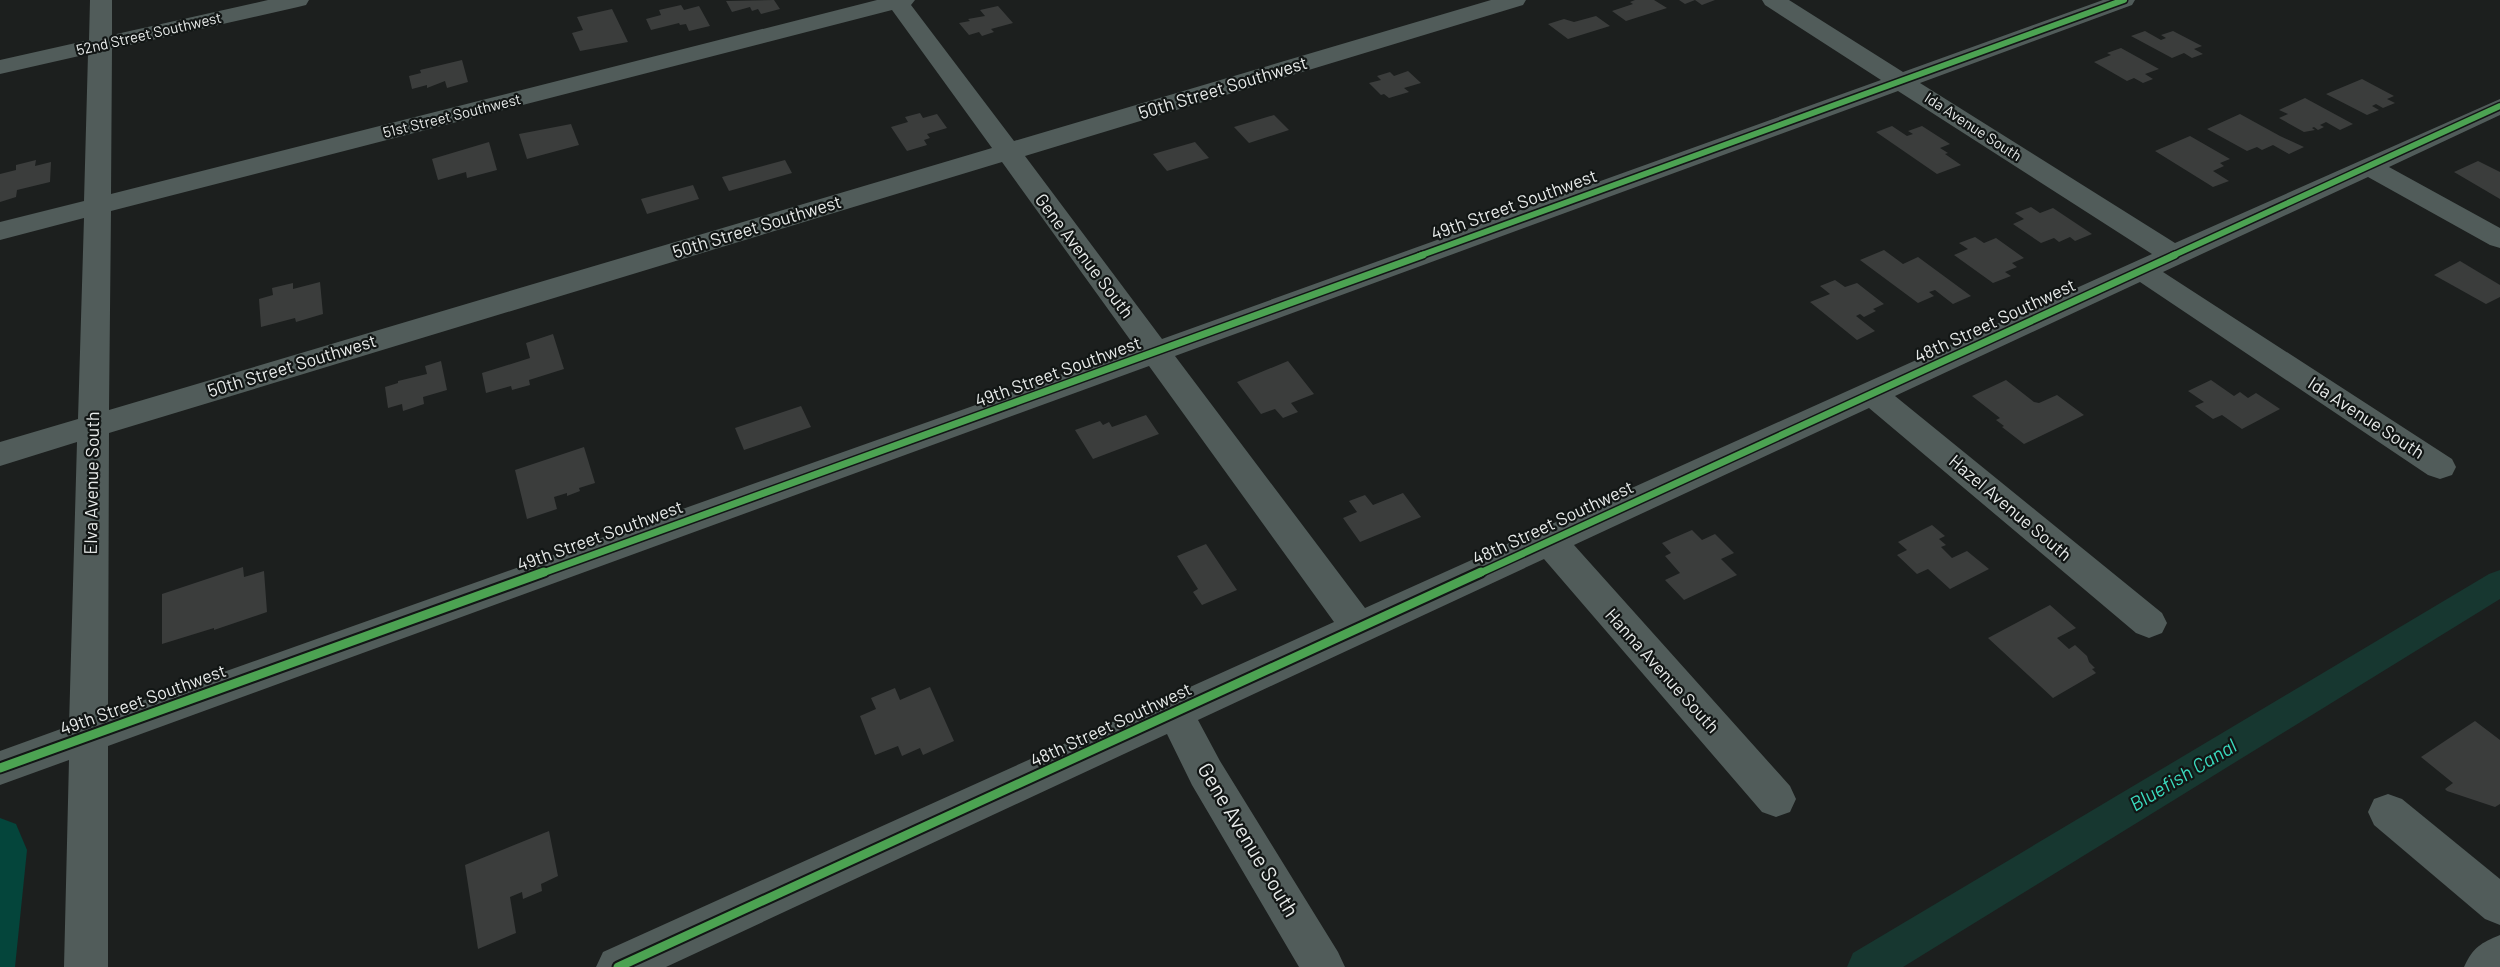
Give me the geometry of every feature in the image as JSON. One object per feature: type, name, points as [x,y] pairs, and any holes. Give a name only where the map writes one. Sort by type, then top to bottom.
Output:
[{"type":"street","name":"Elva Avenue South","points":[[86,967],[96,206],[101,0]]},
{"type":"street","name":"52nd Street Southwest","points":[[0,68],[298,0]]},
{"type":"street","name":"50th Street Southwest","points":[[0,454],[1515,0]]},
{"type":"street","name":"Ida Avenue South","points":[[1773,0],[2174,255]]},
{"type":"street","name":"49th Street Southwest","points":[[0,768],[1156,352],[2124,0]]},
{"type":"street","name":"Gene Avenue South","points":[[899,1],[1359,628]]},
{"type":"street","name":"51st Street Southwest","points":[[0,231],[899,1]]},
{"type":"street","name":"48th Street Southwest","points":[[618,967],[678,954],[1175,712],[2500,106]]},
{"type":"street","points":[[2368,166],[2500,239]]},
{"type":"street","name":"Ida Avenue South","points":[[2141,270],[2440,467]]},
{"type":"street","name":"Hazel Avenue South","points":[[1872,394],[2149,623]]},
{"type":"street","name":"Hanna Avenue South","points":[[1549,541],[1776,799]]},
{"type":"street","name":"Gene Avenue South","points":[[1175,712],[1206,773],[1323,967]]},
{"type":"street","points":[[2388,812],[2500,905]]},
{"type":"street","points":[[2486,967],[2500,956]]},
{"type":"green space","points":[[0,818],[16,824],[27,850],[15,967],[0,967]]},
{"type":"building","points":[[774,0],[780,9],[761,14],[758,9],[752,11],[750,7],[732,12],[726,1]]},
{"type":"building","points":[[1654,0],[1667,8],[1626,21],[1612,11],[1633,4],[1630,2]]},
{"type":"building","points":[[1679,0],[1695,0],[1685,4]]},
{"type":"building","points":[[1695,0],[1715,0],[1702,5]]},
{"type":"building","points":[[681,5],[684,10],[699,6],[710,26],[689,31],[686,24],[680,25],[679,23],[651,30],[646,19],[661,15],[659,10]]},
{"type":"building","points":[[998,6],[1013,23],[991,29],[994,32],[982,36],[979,32],[969,35],[959,23],[985,16],[980,10]]},
{"type":"building","points":[[612,9],[628,42],[580,51],[572,33],[583,30],[577,17]]},
{"type":"building","points":[[1596,16],[1610,26],[1568,39],[1548,24],[1564,19],[1574,22]]},
{"type":"building","points":[[2145,31],[2161,40],[2166,38],[2161,35],[2173,31],[2202,46],[2194,49],[2203,54],[2192,58],[2184,53],[2172,58],[2131,36]]},
{"type":"building","points":[[2121,48],[2159,69],[2145,74],[2153,79],[2143,83],[2134,78],[2127,81],[2094,62],[2111,55],[2107,53]]},
{"type":"building","points":[[462,60],[468,82],[447,88],[445,81],[427,88],[427,85],[412,89],[409,76],[421,73],[420,70]]},
{"type":"building","points":[[1408,71],[1421,83],[1404,88],[1409,92],[1389,98],[1384,94],[1381,95],[1369,83],[1381,80],[1377,76],[1390,72],[1394,76]]},
{"type":"building","points":[[2362,79],[2394,96],[2387,99],[2395,103],[2383,108],[2376,104],[2372,106],[2379,110],[2367,115],[2326,94]]},
{"type":"building","points":[[2305,98],[2353,124],[2340,130],[2326,122],[2320,125],[2324,127],[2318,130],[2314,127],[2312,128],[2315,130],[2304,132],[2279,118],[2288,114],[2279,110]]},
{"type":"building","points":[[920,113],[923,118],[937,114],[947,128],[927,134],[930,138],[924,140],[927,145],[907,151],[891,127],[908,122],[905,117]]},
{"type":"building","points":[[2240,114],[2304,147],[2289,154],[2273,145],[2262,150],[2257,147],[2247,151],[2207,129]]},
{"type":"building","points":[[1274,115],[1289,130],[1249,143],[1234,127]]},
{"type":"building","points":[[571,124],[579,145],[527,159],[519,134]]},
{"type":"building","points":[[1892,126],[1907,136],[1913,134],[1908,131],[1922,126],[1950,144],[1940,148],[1961,165],[1937,174],[1876,132]]},
{"type":"building","points":[[2190,136],[2230,159],[2220,163],[2224,166],[2213,171],[2229,181],[2213,187],[2155,151]]},
{"type":"building","points":[[489,142],[497,170],[467,178],[466,172],[438,180],[432,159]]},
{"type":"building","points":[[1195,142],[1209,158],[1167,171],[1153,154]]},
{"type":"building","points":[[36,160],[35,166],[51,162],[50,182],[17,190],[16,197],[0,202],[0,174],[16,170],[16,165]]},
{"type":"building","points":[[785,160],[792,173],[729,191],[722,177]]},
{"type":"building","points":[[2478,161],[2500,172],[2500,199],[2454,172]]},
{"type":"building","points":[[693,185],[699,199],[647,214],[641,199]]},
{"type":"building","points":[[2031,207],[2040,213],[2053,208],[2092,234],[2075,241],[2070,237],[2059,242],[2054,238],[2041,243],[2013,224],[2024,219],[2015,213]]},
{"type":"building","points":[[1975,237],[1984,243],[1996,238],[2024,258],[2012,263],[2017,267],[2005,272],[2011,276],[1993,283],[1954,255],[1968,249],[1959,243]]},
{"type":"building","points":[[1884,250],[1903,264],[1918,257],[1971,296],[1953,304],[1935,290],[1929,292],[1934,296],[1918,303],[1860,260]]},
{"type":"building","points":[[2460,261],[2500,285],[2500,297],[2486,304],[2434,275]]},
{"type":"building","points":[[1835,280],[1845,287],[1857,283],[1884,304],[1873,309],[1876,311],[1864,317],[1860,314],[1856,316],[1875,331],[1857,340],[1810,302],[1830,294],[1820,286]]},
{"type":"building","points":[[320,282],[323,314],[296,322],[295,318],[261,327],[259,299],[273,295],[272,288],[293,283],[293,289]]},
{"type":"building","points":[[553,334],[564,369],[529,380],[530,385],[512,390],[511,386],[486,393],[482,373],[530,358],[526,343]]},
{"type":"building","points":[[441,361],[447,390],[423,397],[424,404],[403,411],[402,404],[388,408],[385,387],[398,383],[398,381],[427,374],[425,366]]},
{"type":"building","points":[[1288,361],[1314,394],[1291,403],[1298,412],[1283,418],[1275,409],[1261,414],[1237,382]]},
{"type":"building","points":[[2006,380],[2034,402],[2039,403],[2057,395],[2084,415],[2024,444],[2002,427],[2004,426],[1996,420],[2000,418],[1972,396]]},
{"type":"building","points":[[2211,380],[2234,396],[2240,392],[2248,398],[2256,393],[2280,409],[2242,429],[2222,415],[2213,419],[2195,406],[2204,402],[2188,391]]},
{"type":"building","points":[[801,406],[811,427],[744,450],[735,428]]},
{"type":"building","points":[[1146,415],[1159,434],[1093,459],[1075,430],[1100,421],[1103,425],[1109,422],[1112,427]]},
{"type":"building","points":[[584,447],[595,483],[579,488],[580,491],[567,496],[567,493],[554,497],[557,509],[527,519],[515,470]]},
{"type":"building","points":[[1403,493],[1421,517],[1360,542],[1343,518],[1357,512],[1349,501],[1365,495],[1373,505]]},
{"type":"building","points":[[1932,525],[1945,536],[1939,539],[1946,545],[1941,547],[1952,558],[1967,551],[1989,569],[1950,589],[1928,569],[1917,574],[1897,555],[1907,550],[1898,542]]},
{"type":"building","points":[[1692,530],[1702,540],[1715,534],[1734,553],[1721,559],[1737,575],[1684,600],[1665,580],[1680,573],[1665,556],[1671,553],[1662,543]]},
{"type":"building","points":[[1206,544],[1237,590],[1202,605],[1193,592],[1198,589],[1177,556]]},
{"type":"building","points":[[243,567],[244,577],[264,571],[267,612],[162,644],[162,594]]},
{"type":"building","points":[[2050,605],[2076,628],[2057,638],[2069,649],[2075,645],[2087,656],[2096,673],[2053,698],[1988,638]]},
{"type":"building","points":[[930,687],[954,741],[923,755],[920,748],[902,756],[898,746],[875,755],[860,716],[876,709],[871,698],[895,688],[900,700]]},
{"type":"building","points":[[2475,721],[2500,740],[2500,804],[2495,807],[2447,791],[2445,789],[2453,783],[2421,757]]},
{"type":"building","points":[[549,831],[558,876],[541,884],[542,891],[523,899],[522,892],[510,897],[516,933],[478,949],[465,865]]},
{"type":"waterway","name":"Bluefish Canal","points":[[1867,967],[2500,583]]},
{"type":"cycle path","points":[[0,768],[1156,352],[2124,0]]},
{"type":"cycle path","points":[[618,967],[2500,106]]}]
